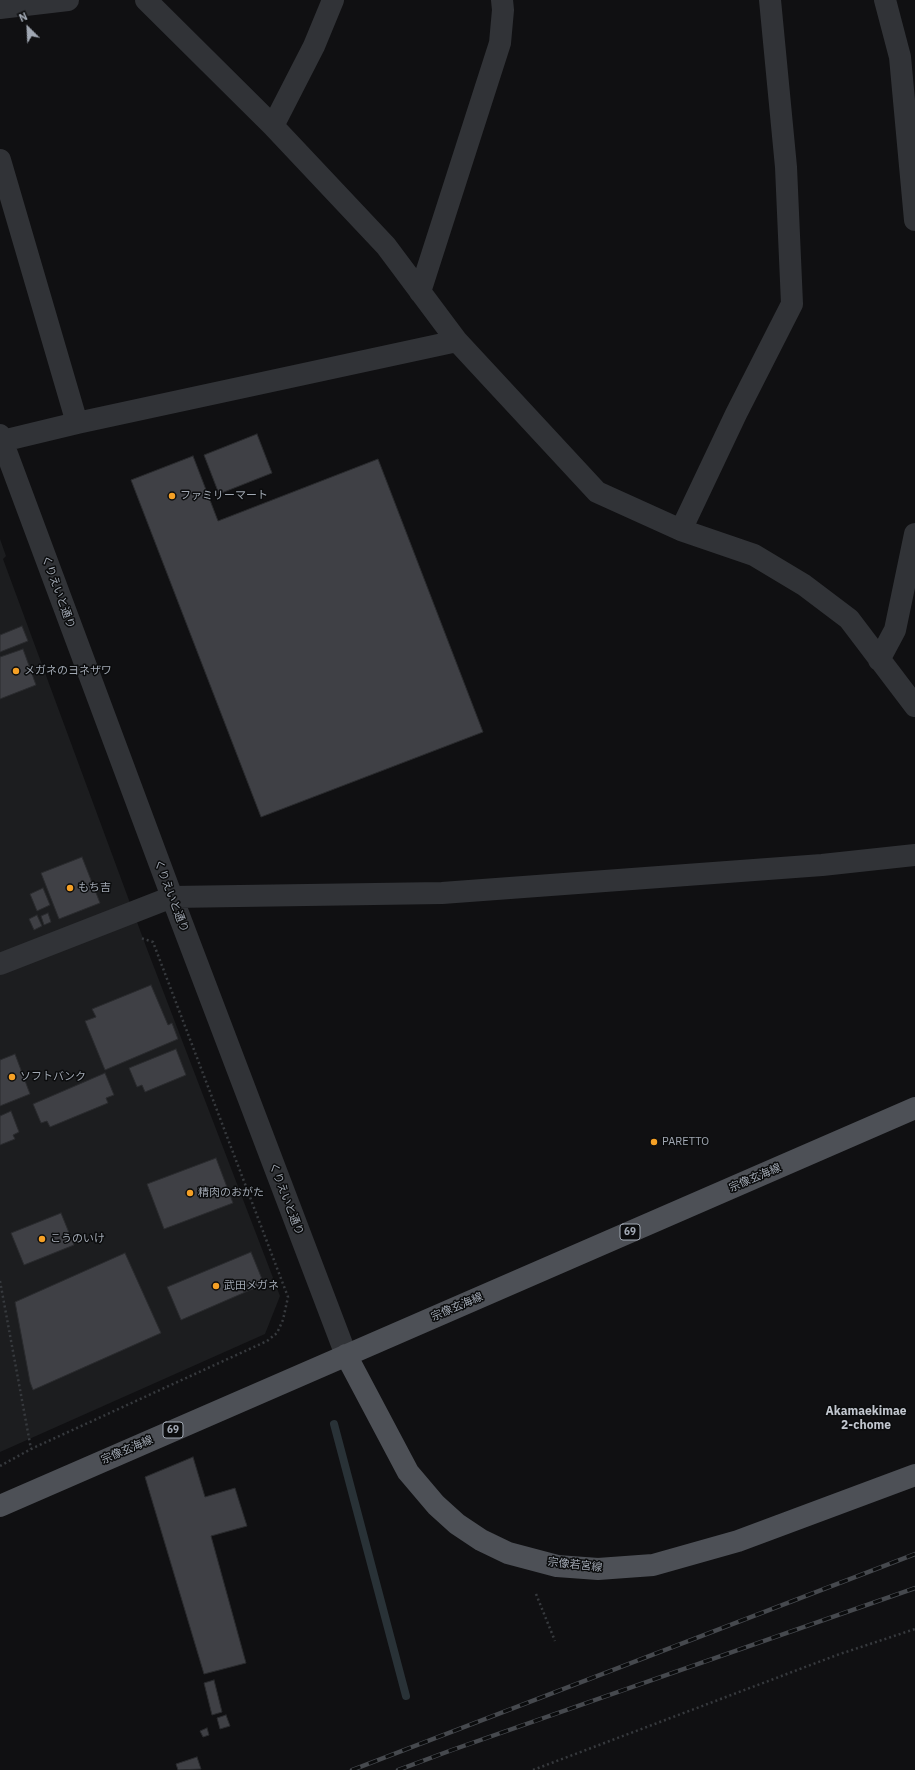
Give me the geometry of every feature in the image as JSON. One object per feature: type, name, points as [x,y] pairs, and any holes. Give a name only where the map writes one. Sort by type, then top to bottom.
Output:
[{"type":"main road","name":"宗像玄海線","points":[[0,1506],[915,1108]]},
{"type":"main road","name":"宗像若宮線","points":[[346,1355],[408,1472],[436,1506],[457,1524],[481,1540],[508,1552],[557,1566],[598,1570],[654,1565],[738,1541],[915,1475]]},
{"type":"street","points":[[0,8],[68,0]]},
{"type":"street","points":[[146,0],[273,126],[386,246],[457,341],[597,492],[681,530],[754,555],[804,585],[849,619],[915,706]]},
{"type":"street","points":[[273,126],[314,46],[333,0]]},
{"type":"street","points":[[420,292],[500,43],[503,10],[502,0]]},
{"type":"street","points":[[681,530],[736,414],[792,304],[786,167],[770,0]]},
{"type":"street","points":[[885,0],[900,57],[915,220]]},
{"type":"street","points":[[0,160],[77,423]]},
{"type":"street","points":[[1,438],[457,341]]},
{"type":"street","name":"くりえいと通り","points":[[1,438],[172,897],[346,1355]]},
{"type":"street","points":[[879,660],[895,630],[915,534]]},
{"type":"street","points":[[0,964],[172,897],[442,893],[822,865],[915,855]]},
{"type":"path","points":[[0,1466],[31,1449],[267,1341],[277,1333],[283,1320],[288,1297],[153,942],[136,936]]},
{"type":"path","points":[[0,1281],[31,1449]]},
{"type":"path","points":[[536,1594],[555,1641]]},
{"type":"path","points":[[533,1770],[837,1655],[915,1629]]},
{"type":"shaded area","points":[[0,539],[6,556],[3,559],[147,949],[280,1296],[265,1334],[0,1452]]},
{"type":"building","points":[[257,434],[272,473],[219,494],[204,455]]},
{"type":"building","points":[[193,456],[218,521],[378,459],[483,732],[261,817],[131,480]]},
{"type":"building","points":[[22,626],[28,641],[0,652],[0,635]]},
{"type":"building","name":"メガネのヨネザワ","points":[[23,649],[36,685],[0,699],[0,657]]},
{"type":"building","name":"もち吉","points":[[82,857],[100,903],[59,919],[41,873]]},
{"type":"building","points":[[43,888],[50,905],[37,911],[30,894]]},
{"type":"building","points":[[48,913],[51,922],[44,925],[41,916]]},
{"type":"building","points":[[37,915],[42,926],[34,930],[29,919]]},
{"type":"building","points":[[151,985],[168,1025],[172,1023],[178,1039],[105,1070],[85,1021],[96,1017],[92,1009]]},
{"type":"building","points":[[176,1049],[186,1075],[145,1092],[142,1085],[137,1087],[129,1068]]},
{"type":"building","name":"ソフトバンク","points":[[15,1054],[30,1094],[0,1106],[0,1060]]},
{"type":"building","points":[[105,1073],[114,1095],[106,1098],[108,1103],[50,1127],[47,1121],[41,1123],[33,1104]]},
{"type":"building","points":[[11,1111],[19,1132],[13,1135],[15,1139],[0,1145],[0,1116]]},
{"type":"building","name":"精肉のおがた","points":[[216,1158],[233,1203],[164,1229],[147,1184]]},
{"type":"building","name":"こうのいけ","points":[[61,1213],[74,1245],[24,1265],[11,1233]]},
{"type":"building","name":"武田メガネ","points":[[251,1252],[264,1284],[181,1320],[167,1287]]},
{"type":"building","points":[[125,1253],[161,1333],[33,1390],[30,1382],[15,1302]]},
{"type":"building","points":[[193,1457],[205,1497],[235,1488],[247,1526],[211,1536],[246,1663],[204,1674],[145,1477]]},
{"type":"building","points":[[214,1680],[222,1712],[212,1715],[204,1683]]},
{"type":"building","points":[[226,1715],[230,1726],[220,1729],[217,1718]]},
{"type":"building","points":[[207,1728],[209,1735],[203,1737],[200,1731]]},
{"type":"building","points":[[197,1757],[201,1769],[178,1770],[176,1764]]},
{"type":"waterway","points":[[334,1424],[406,1696]]},
{"type":"railway","points":[[352,1770],[915,1554]]},
{"type":"railway","points":[[398,1770],[915,1588]]},
{"type":"place","name":"ファミリーマート","points":[[172,496]]},
{"type":"place","name":"メガネのヨネザワ","points":[[16,671]]},
{"type":"place","name":"もち吉","points":[[70,888]]},
{"type":"place","name":"ソフトバンク","points":[[12,1077]]},
{"type":"place","name":"PARETTO","points":[[654,1142]]},
{"type":"place","name":"精肉のおがた","points":[[190,1193]]},
{"type":"place","name":"こうのいけ","points":[[42,1239]]},
{"type":"place","name":"武田メガネ","points":[[216,1286]]},
{"type":"district","name":"Akamaekimae 2-chome","points":[[866,1419]]}]
